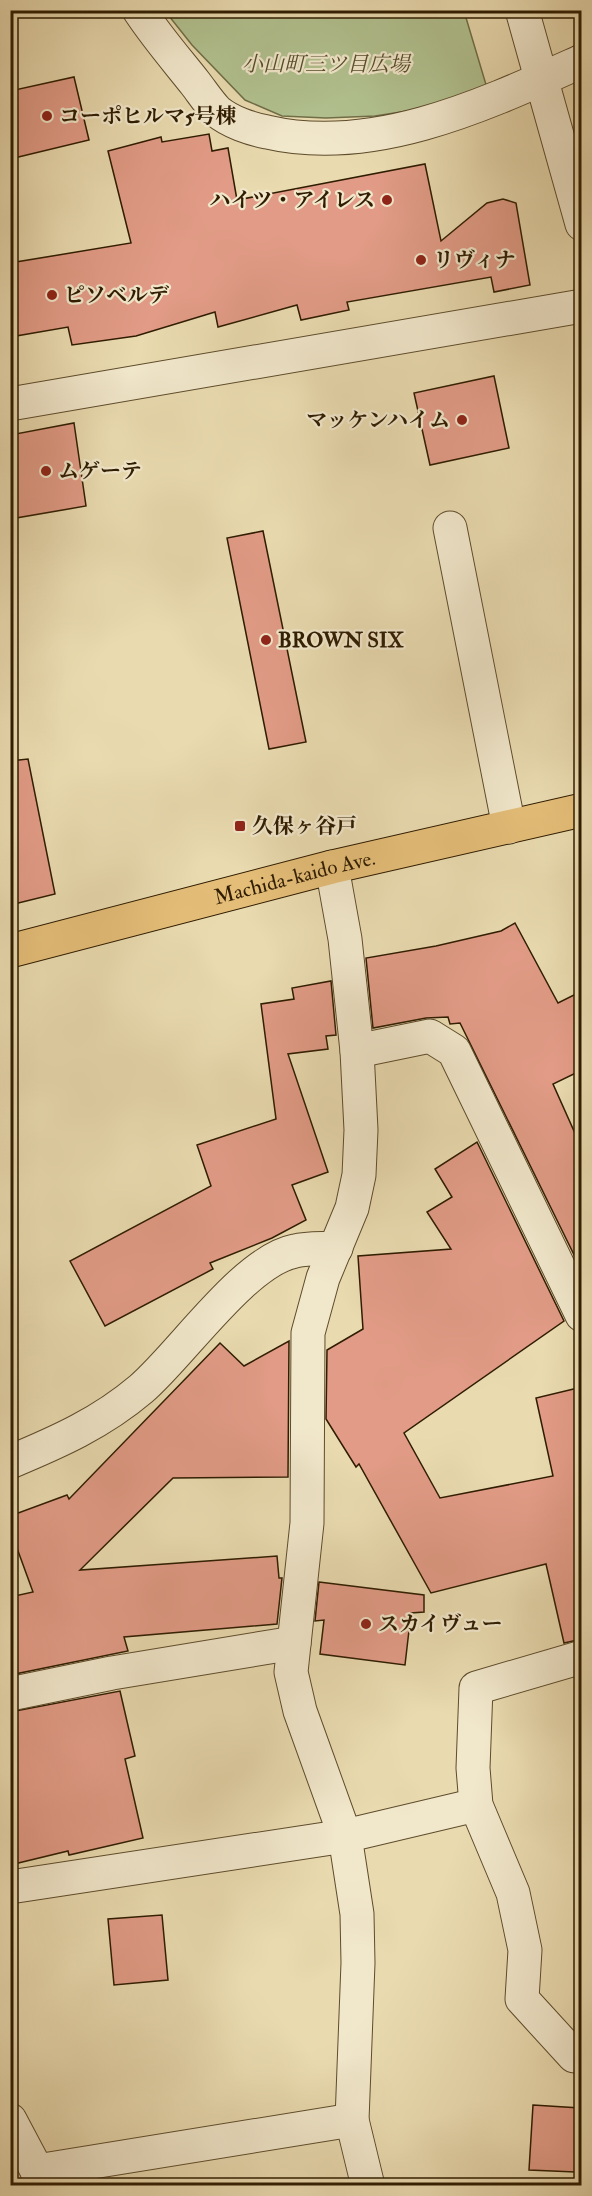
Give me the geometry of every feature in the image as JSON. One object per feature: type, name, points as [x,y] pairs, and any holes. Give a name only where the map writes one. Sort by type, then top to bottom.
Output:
[{"type":"main road","name":"Machida-kaido Ave.","points":[[10,951],[332,867],[582,810]]},
{"type":"street","points":[[139,10],[218,112],[250,128],[279,135],[311,138],[370,135],[435,119],[502,96],[582,61]]},
{"type":"street","points":[[522,10],[582,224]]},
{"type":"street","points":[[10,404],[582,306]]},
{"type":"street","points":[[450,528],[509,826]]},
{"type":"street","points":[[332,867],[345,939],[357,1050],[361,1130],[359,1175],[352,1208],[323,1278],[308,1333],[307,1523],[291,1672],[300,1711],[345,1836],[358,1934],[352,2120],[368,2186]]},
{"type":"street","points":[[357,1050],[430,1036],[454,1051],[582,1314]]},
{"type":"street","points":[[10,1462],[90,1427],[142,1389],[241,1284],[268,1264],[294,1251],[336,1248]]},
{"type":"street","points":[[10,1694],[294,1643]]},
{"type":"street","points":[[582,1657],[476,1688],[473,1768],[476,1805],[513,1893],[525,1950],[522,1999],[574,2056],[582,2056]]},
{"type":"street","points":[[10,1887],[345,1836],[476,1805]]},
{"type":"street","points":[[10,2120],[41,2178],[352,2120]]},
{"type":"green space","name":"小山町三ツ目広場","points":[[165,11],[464,11],[487,88],[414,110],[375,116],[326,118],[282,116],[245,100],[192,45]]},
{"type":"building","name":"コーポヒルマ5号棟","points":[[74,77],[89,140],[10,159],[10,91]]},
{"type":"building","points":[[209,134],[212,151],[228,148],[237,200],[425,164],[441,241],[487,203],[503,199],[516,203],[530,285],[494,292],[491,277],[347,302],[349,310],[301,320],[297,305],[218,327],[215,312],[136,336],[72,345],[68,327],[10,337],[10,263],[131,243],[108,151],[161,137],[162,142]]},
{"type":"building","name":"マッケンハイム","points":[[494,376],[509,448],[430,465],[414,393]]},
{"type":"building","name":"ムゲーテ","points":[[74,423],[86,506],[10,519],[10,435]]},
{"type":"building","name":"BROWN SIX","points":[[263,531],[306,742],[269,749],[227,538]]},
{"type":"building","points":[[28,759],[55,894],[10,905],[10,761]]},
{"type":"building","points":[[515,923],[558,1003],[582,991],[582,1070],[553,1084],[582,1149],[582,1271],[460,1023],[450,1024],[448,1017],[426,1018],[373,1028],[366,958],[436,946],[501,931]]},
{"type":"building","points":[[331,981],[336,1035],[326,1036],[328,1049],[288,1054],[328,1172],[292,1185],[306,1220],[272,1238],[210,1263],[213,1269],[105,1326],[70,1261],[211,1186],[197,1145],[276,1119],[261,1004],[294,999],[292,988]]},
{"type":"building","points":[[477,1142],[564,1321],[404,1433],[440,1498],[553,1476],[536,1398],[582,1387],[582,1639],[564,1643],[546,1564],[431,1593],[359,1464],[356,1467],[326,1419],[327,1350],[363,1329],[358,1256],[451,1249],[427,1212],[452,1197],[435,1169]]},
{"type":"building","points":[[289,1341],[288,1477],[173,1478],[80,1570],[277,1556],[279,1578],[282,1578],[277,1624],[124,1637],[128,1651],[10,1675],[10,1597],[33,1592],[10,1529],[10,1516],[67,1495],[69,1499],[220,1343],[244,1366]]},
{"type":"building","name":"スカイヴュー","points":[[319,1582],[424,1595],[424,1612],[411,1613],[405,1665],[320,1654],[324,1620],[315,1621]]},
{"type":"building","points":[[120,1691],[135,1756],[125,1759],[143,1838],[69,1855],[68,1851],[10,1865],[10,1712]]},
{"type":"building","points":[[162,1915],[168,1980],[114,1985],[108,1919]]},
{"type":"building","points":[[533,2105],[580,2108],[575,2172],[529,2170]]},
{"type":"place","name":"コーポヒルマ5号棟","points":[[47,116]]},
{"type":"place","name":"ハイツ・アイレス","points":[[387,200]]},
{"type":"place","name":"リヴィナ","points":[[421,260]]},
{"type":"place","name":"ピソベルデ","points":[[52,295]]},
{"type":"place","name":"マッケンハイム","points":[[462,420]]},
{"type":"place","name":"ムゲーテ","points":[[46,471]]},
{"type":"place","name":"BROWN SIX","points":[[266,640]]},
{"type":"place","name":"久保ヶ谷戸","points":[[240,826]]},
{"type":"place","name":"スカイヴュー","points":[[366,1624]]}]
